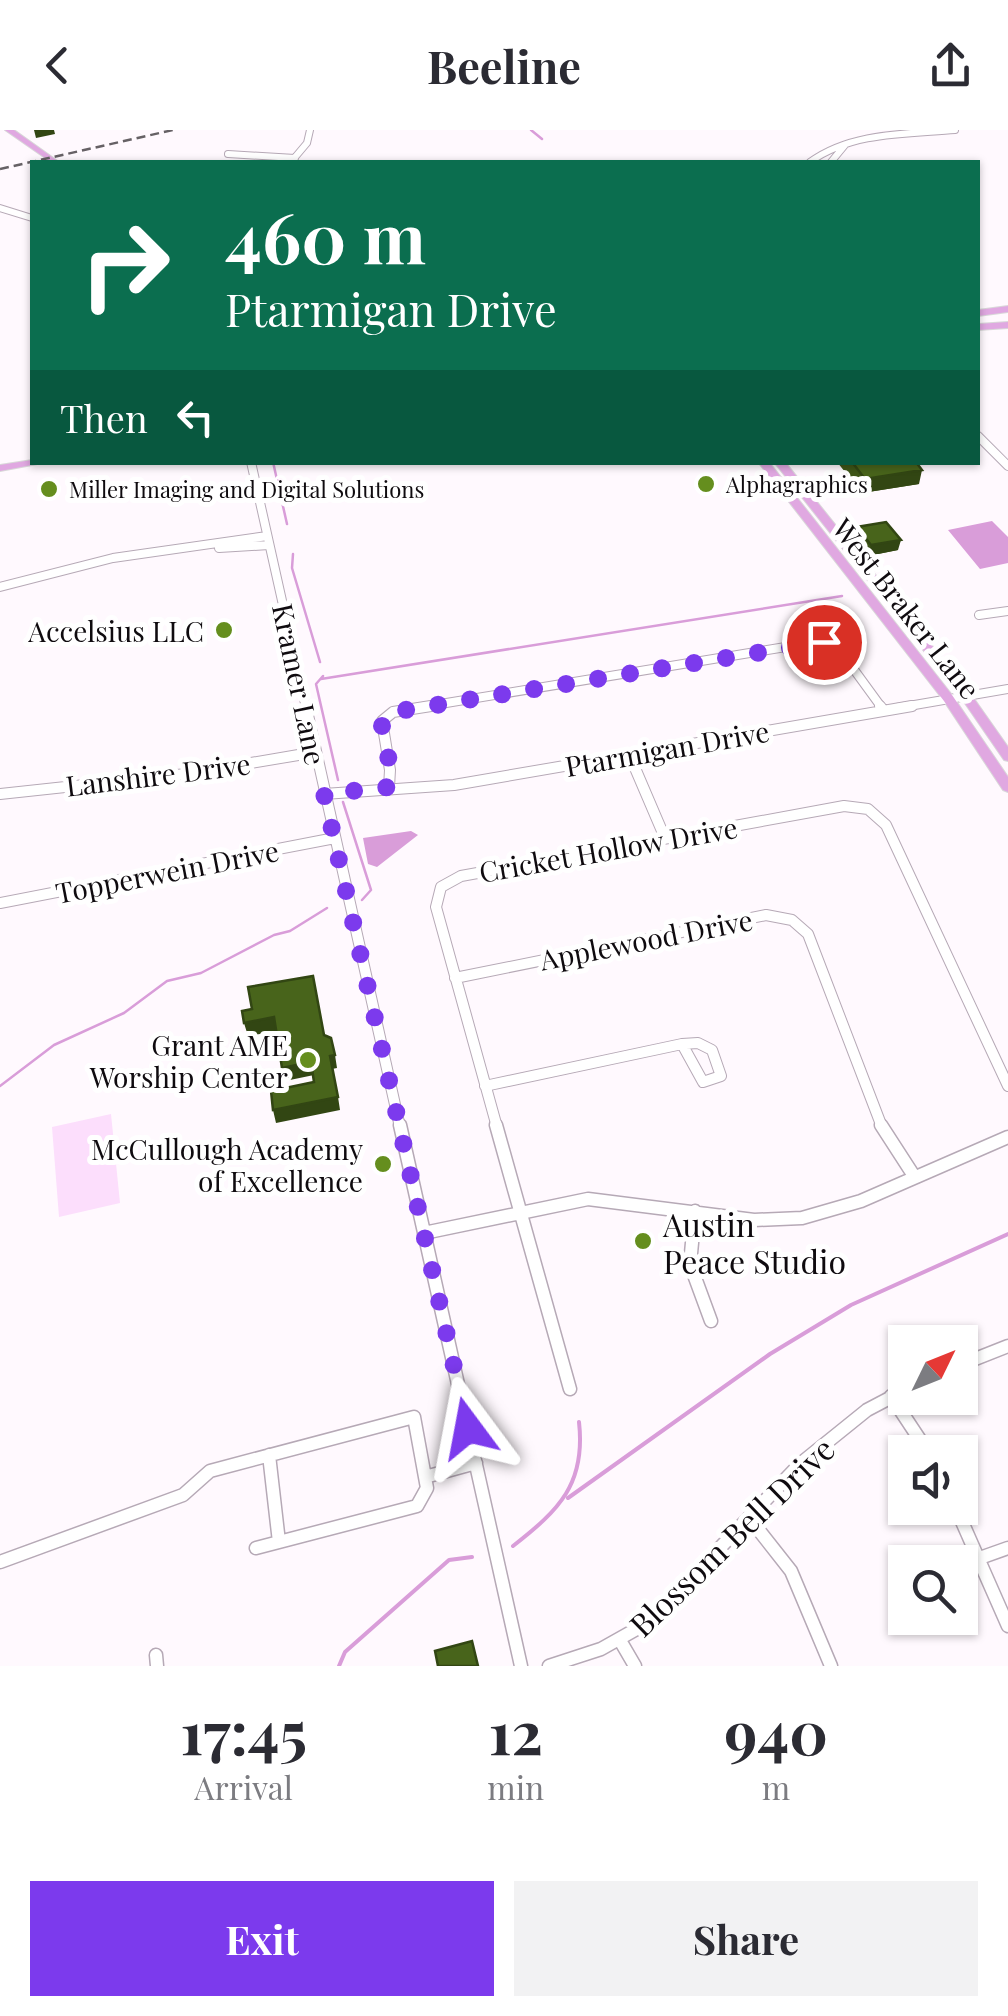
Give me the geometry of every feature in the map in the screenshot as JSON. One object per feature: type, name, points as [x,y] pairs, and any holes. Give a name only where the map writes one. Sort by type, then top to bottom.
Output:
[{"type":"main road","points":[[9,130],[52,160]]},
{"type":"main road","points":[[0,134],[34,160]]},
{"type":"main road","points":[[980,313],[1008,309]]},
{"type":"main road","points":[[980,328],[1008,325]]},
{"type":"main road","points":[[0,465],[30,458]]},
{"type":"main road","points":[[0,465],[30,463]]},
{"type":"main road","name":"West Braker Lane","points":[[765,465],[948,698],[1008,787]]},
{"type":"main road","name":"West Braker Lane","points":[[782,465],[966,696],[1008,756]]},
{"type":"main road","points":[[812,527],[827,526]]},
{"type":"street","points":[[228,154],[293,160],[308,143],[310,130]]},
{"type":"street","points":[[815,160],[828,149],[845,145],[956,130]]},
{"type":"street","points":[[833,160],[845,145]]},
{"type":"street","points":[[0,208],[30,217]]},
{"type":"street","points":[[980,438],[1008,466]]},
{"type":"street","name":"Kramer Lane","points":[[252,465],[521,1666]]},
{"type":"street","points":[[0,587],[108,560],[203,546],[236,549],[268,540]]},
{"type":"street","points":[[979,615],[1008,610]]},
{"type":"street","points":[[389,787],[392,764],[381,727],[393,712],[816,642],[839,649],[884,710]]},
{"type":"street","name":"Ptarmigan Drive","points":[[324,794],[454,785],[1008,689]]},
{"type":"street","name":"Lanshire Drive","points":[[0,794],[186,774],[316,752]]},
{"type":"street","points":[[629,754],[665,838]]},
{"type":"street","name":"Cricket Hollow Drive","points":[[570,1389],[436,907],[435,894],[450,880],[857,806],[877,814],[886,824],[1008,1086]]},
{"type":"street","name":"Topperwein Drive","points":[[0,903],[136,881],[334,838]]},
{"type":"street","name":"Applewood Drive","points":[[455,978],[766,915],[792,920],[808,934],[886,1138],[914,1176]]},
{"type":"street","points":[[485,1086],[682,1044]]},
{"type":"street","points":[[424,1232],[562,1202],[612,1198],[748,1220],[810,1218],[1008,1137]]},
{"type":"street","points":[[695,1212],[690,1264],[711,1321]]},
{"type":"street","points":[[978,1358],[1008,1346]]},
{"type":"street","name":"Blossom Bell Drive","points":[[549,1666],[621,1642],[674,1600],[813,1453],[888,1400]]},
{"type":"street","points":[[0,1562],[183,1495],[210,1470],[414,1418],[426,1495],[417,1506],[256,1548]]},
{"type":"street","points":[[269,1455],[279,1542]]},
{"type":"street","points":[[425,1477],[476,1464]]},
{"type":"street","points":[[750,1519],[797,1575],[831,1666]]},
{"type":"street","points":[[978,1558],[1008,1548]]},
{"type":"street","points":[[978,1563],[1008,1626]]},
{"type":"street","points":[[621,1642],[635,1666]]},
{"type":"shaded area","points":[[992,521],[1008,537],[1008,563],[980,569],[948,530]]},
{"type":"shaded area","points":[[411,831],[418,835],[377,867],[368,864],[363,838]]},
{"type":"shaded area","points":[[111,1114],[120,1203],[59,1217],[52,1127]]},
{"type":"building","points":[[854,465],[918,465],[922,470],[865,479]]},
{"type":"building","points":[[886,522],[901,540],[871,545],[857,527]]},
{"type":"building","name":"Grant AME Worship Center","points":[[313,976],[324,1035],[331,1038],[335,1055],[330,1056],[338,1097],[273,1110],[271,1091],[314,1082],[311,1062],[282,1068],[274,1017],[244,1023],[242,1011],[252,1009],[248,987]]},
{"type":"building","points":[[472,1641],[478,1666],[438,1666],[435,1651]]},
{"type":"waterway","points":[[531,130],[542,139]]},
{"type":"waterway","points":[[274,465],[287,524]]},
{"type":"waterway","points":[[293,554],[292,568],[320,662]]},
{"type":"waterway","points":[[321,679],[842,596]]},
{"type":"waterway","points":[[323,676],[316,684],[338,780]]},
{"type":"waterway","points":[[343,802],[371,890],[362,900]]},
{"type":"waterway","points":[[0,1086],[54,1045],[124,1013],[167,981],[201,973],[274,935],[290,931],[327,908]]},
{"type":"waterway","points":[[568,1498],[770,1354],[851,1305],[1008,1234]]},
{"type":"waterway","points":[[513,1546],[544,1520],[566,1494],[578,1462],[579,1422]]},
{"type":"waterway","points":[[339,1666],[345,1652],[449,1560],[472,1557]]},
{"type":"railway","points":[[40,160],[173,130]]},
{"type":"railway","points":[[0,169],[30,162]]},
{"type":"place","name":"Alphagraphics","points":[[706,484]]},
{"type":"place","name":"Miller Imaging and Digital Solutions","points":[[49,489]]},
{"type":"place","name":"Accelsius LLC","points":[[224,630]]},
{"type":"place","name":"Grant AME Worship Center","points":[[308,1060]]},
{"type":"place","name":"McCullough Academy of Excellence","points":[[383,1164]]},
{"type":"place","name":"Austin Peace Studio","points":[[643,1241]]},
{"type":"route","points":[[468,1428],[324,794],[389,787],[392,764],[381,727],[393,712],[824,642]]}]
